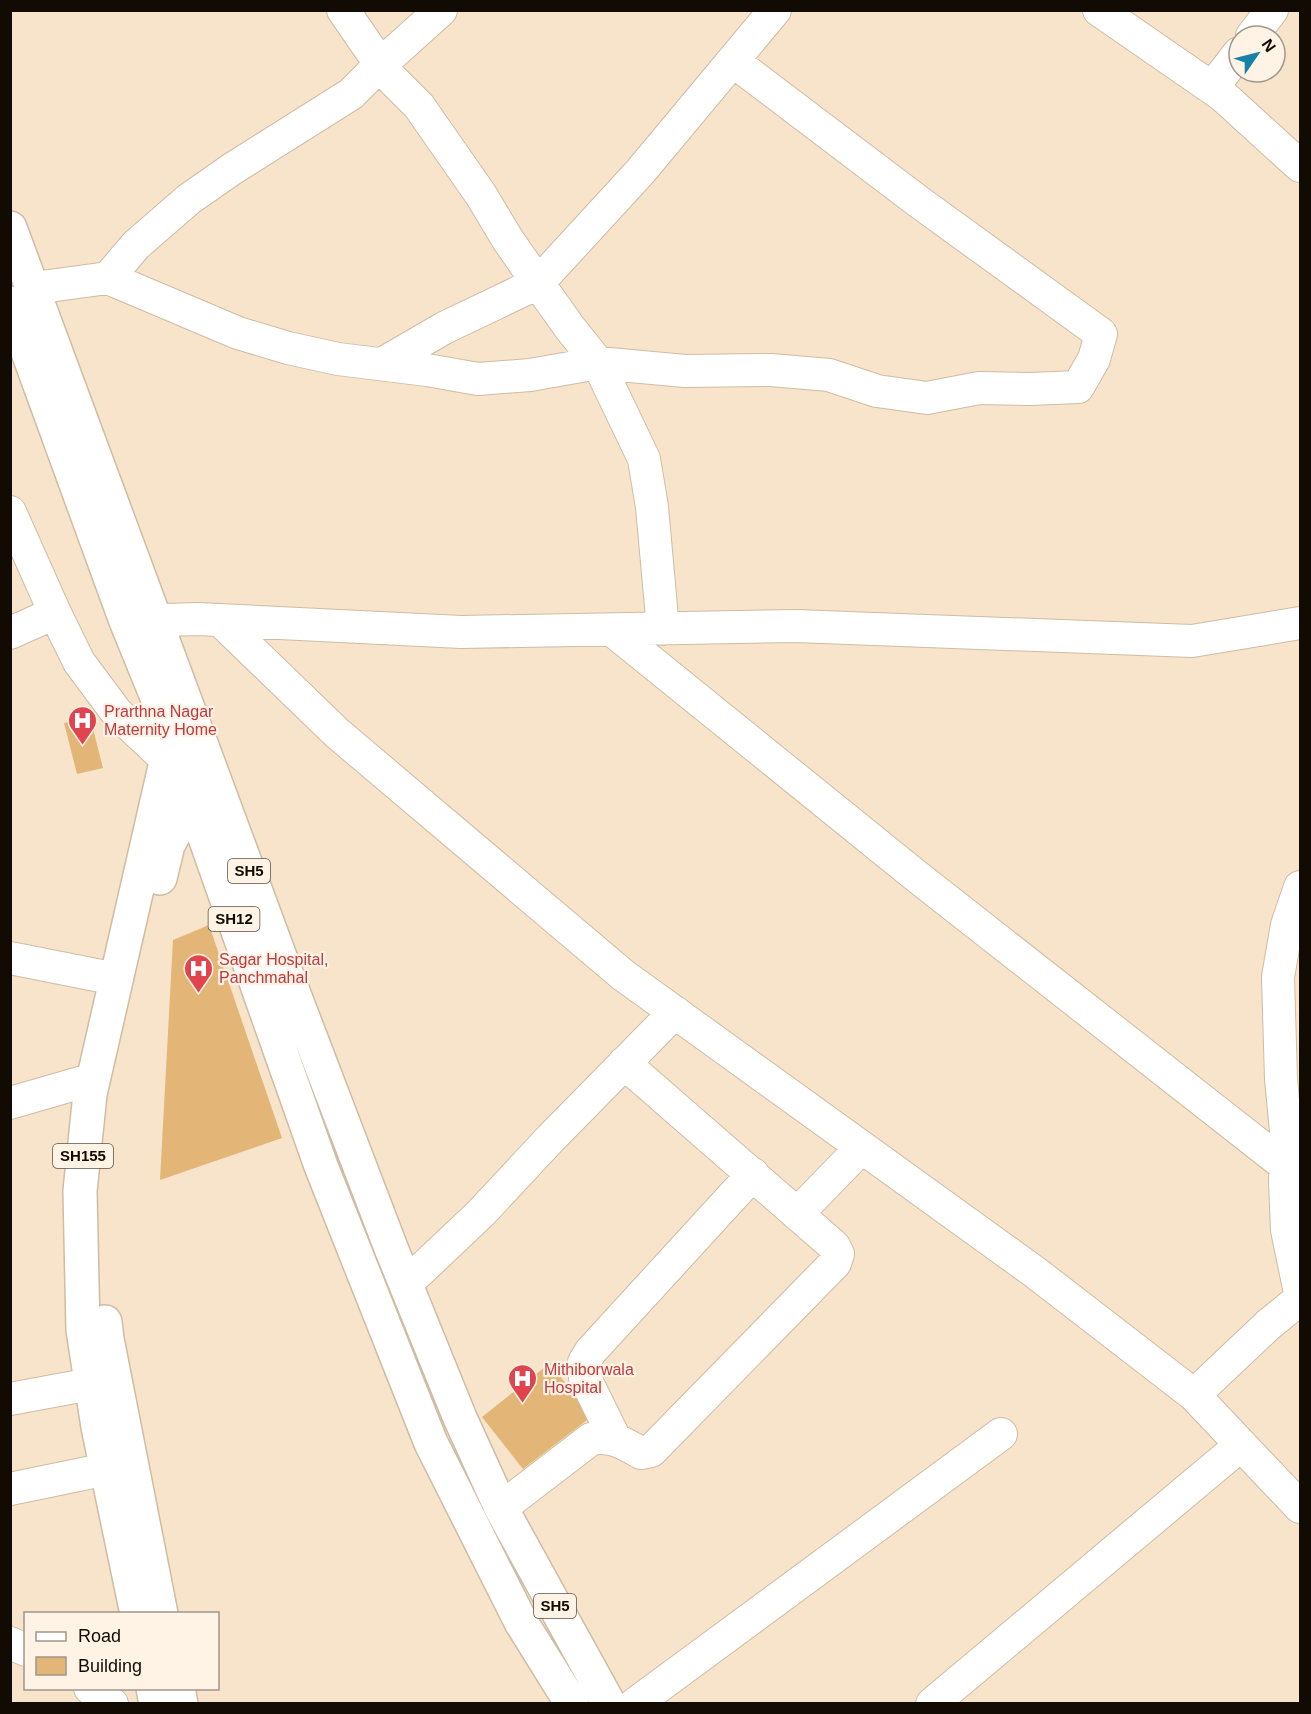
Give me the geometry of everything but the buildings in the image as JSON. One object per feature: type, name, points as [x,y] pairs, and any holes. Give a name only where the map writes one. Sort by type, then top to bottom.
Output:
[{"type":"main road","points":[[10,228],[22,295]]},
{"type":"main road","name":"SH12","points":[[22,295],[141,621],[176,733],[192,801],[321,1166],[431,1443],[521,1622],[572,1704]]},
{"type":"main road","name":"SH5","points":[[176,733],[213,774],[289,981],[460,1418],[501,1508],[609,1704]]},
{"type":"main road","name":"SH155","points":[[137,1612],[107,1469],[83,1330],[80,1191],[93,1079],[176,733]]},
{"type":"main road","name":"SH155","points":[[161,1612],[106,1339],[99,1223],[104,1137],[168,845],[192,801],[213,774]]},
{"type":"street","points":[[343,10],[387,74],[419,106],[481,195],[508,240],[570,328],[598,363],[644,459],[652,507],[663,628]]},
{"type":"street","points":[[108,279],[136,245],[189,199],[351,94],[380,64],[441,10]]},
{"type":"street","points":[[382,364],[444,328],[538,283],[640,172],[775,10]]},
{"type":"street","points":[[1099,10],[1222,95],[1300,166]]},
{"type":"street","points":[[1261,24],[1272,10]]},
{"type":"street","points":[[22,295],[108,279],[238,333],[338,359],[478,379],[530,375],[598,363],[685,371],[771,370],[829,375],[877,391],[927,398],[979,388],[1030,390],[1078,387],[1094,359],[1101,334],[920,202],[733,61]]},
{"type":"street","points":[[1212,88],[1227,69]]},
{"type":"street","points":[[10,512],[55,613],[80,662],[117,713],[176,733]]},
{"type":"street","points":[[10,633],[55,613]]},
{"type":"street","points":[[141,621],[221,621],[461,632],[796,626],[1192,640],[1300,623]]},
{"type":"street","points":[[221,621],[337,734],[623,975],[1036,1273],[1194,1395],[1300,1507]]},
{"type":"street","points":[[612,630],[915,875],[1293,1171]]},
{"type":"street","points":[[1300,887],[1287,925],[1278,976],[1281,1079],[1293,1171],[1287,1230],[1300,1293]]},
{"type":"street","points":[[10,958],[116,979]]},
{"type":"street","points":[[406,1284],[481,1214],[675,1012]]},
{"type":"street","points":[[501,1508],[591,1439],[615,1438],[641,1453],[651,1451],[835,1263],[838,1254],[834,1246],[624,1063]]},
{"type":"street","points":[[10,1103],[93,1079]]},
{"type":"street","points":[[797,1214],[861,1148]]},
{"type":"street","points":[[615,1438],[585,1378],[584,1362],[591,1351],[753,1174]]},
{"type":"street","points":[[1194,1395],[1268,1325],[1300,1299]]},
{"type":"street","points":[[10,1399],[91,1384]]},
{"type":"street","points":[[635,1704],[1001,1434]]},
{"type":"street","points":[[932,1704],[1241,1445]]},
{"type":"street","points":[[10,1489],[107,1469]]},
{"type":"street","points":[[10,1643],[24,1649]]},
{"type":"street","points":[[91,1690],[112,1704]]},
{"type":"place","name":"Prarthna Nagar Maternity Home","points":[[83,746]]},
{"type":"place","name":"Sagar Hospital, Panchmahal","points":[[198,994]]},
{"type":"place","name":"Mithiborwala Hospital","points":[[523,1404]]}]
